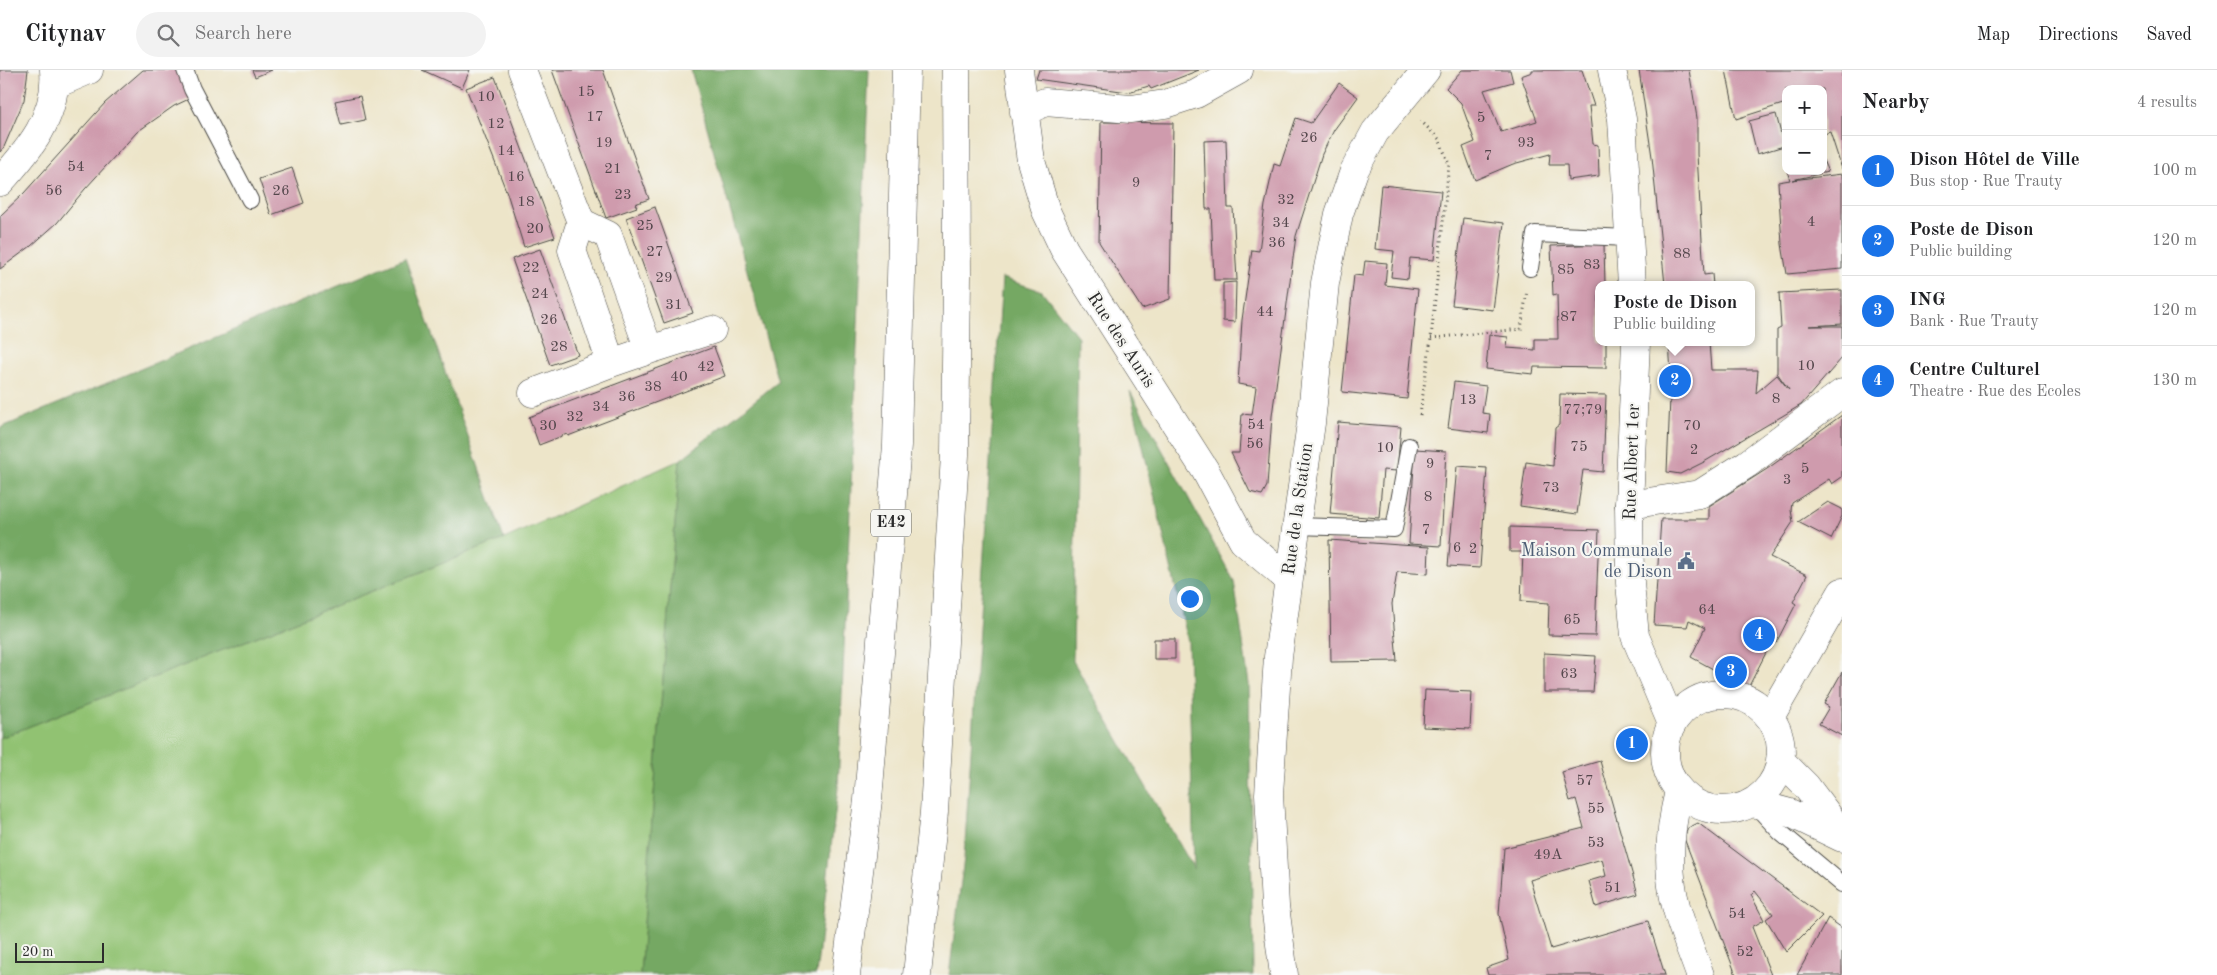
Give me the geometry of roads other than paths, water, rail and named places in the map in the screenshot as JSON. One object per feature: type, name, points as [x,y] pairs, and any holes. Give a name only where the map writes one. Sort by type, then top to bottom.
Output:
[{"type":"main road","points":[[0,182],[24,156],[50,112],[55,77],[89,70]]},
{"type":"main road","points":[[522,70],[581,222],[572,250],[611,363]]},
{"type":"main road","name":"E42","points":[[846,975],[868,800],[897,445],[906,70]]},
{"type":"main road","points":[[918,975],[934,812],[955,454],[957,276],[956,70]]},
{"type":"main road","name":"Rue des Auris","points":[[1019,70],[1031,161],[1046,211],[1064,249],[1205,470],[1243,541],[1288,579]]},
{"type":"main road","points":[[1024,112],[1045,102],[1131,109],[1165,104],[1196,94],[1238,70]]},
{"type":"main road","name":"Rue de la Station","points":[[1284,975],[1275,906],[1269,794],[1278,657],[1311,423],[1325,283],[1339,214],[1354,171],[1375,132],[1426,70]]},
{"type":"main road","points":[[1612,70],[1622,119],[1632,281]]},
{"type":"main road","points":[[581,222],[608,235],[649,350]]},
{"type":"main road","points":[[532,393],[611,363],[712,330]]},
{"type":"main road","name":"Rue Albert 1er","points":[[1636,346],[1629,504],[1630,583],[1635,636],[1672,724]]},
{"type":"main road","points":[[1629,504],[1700,494],[1747,464],[1842,394]]},
{"type":"main road","points":[[1770,717],[1842,592]]},
{"type":"main road","points":[[1718,694],[1738,695],[1756,703],[1770,717],[1778,730],[1782,746],[1782,756],[1766,792],[1753,803],[1738,809],[1722,811],[1706,809],[1691,802],[1679,791],[1669,776],[1665,759],[1665,741],[1672,724],[1684,709],[1700,698],[1718,694]]},
{"type":"main road","points":[[1780,760],[1806,786],[1842,834]]},
{"type":"main road","points":[[1679,791],[1672,821],[1671,872],[1675,904],[1700,975]]},
{"type":"main road","points":[[1753,803],[1790,813],[1842,838]]},
{"type":"lane","points":[[185,70],[192,89],[250,200]]},
{"type":"lane","points":[[1530,268],[1535,234],[1629,238]]},
{"type":"lane","points":[[1295,526],[1394,529],[1409,446]]},
{"type":"lane","points":[[1753,803],[1780,832],[1842,884]]},
{"type":"place","name":"Poste de Dison","points":[[1675,381]]},
{"type":"place","name":"Maison Communale de Dison","points":[[1686,561]]},
{"type":"place","name":"Centre Culturel","points":[[1759,635]]},
{"type":"place","name":"ING","points":[[1731,672]]},
{"type":"place","name":"Dison Hôtel de Ville","points":[[1632,744]]}]
